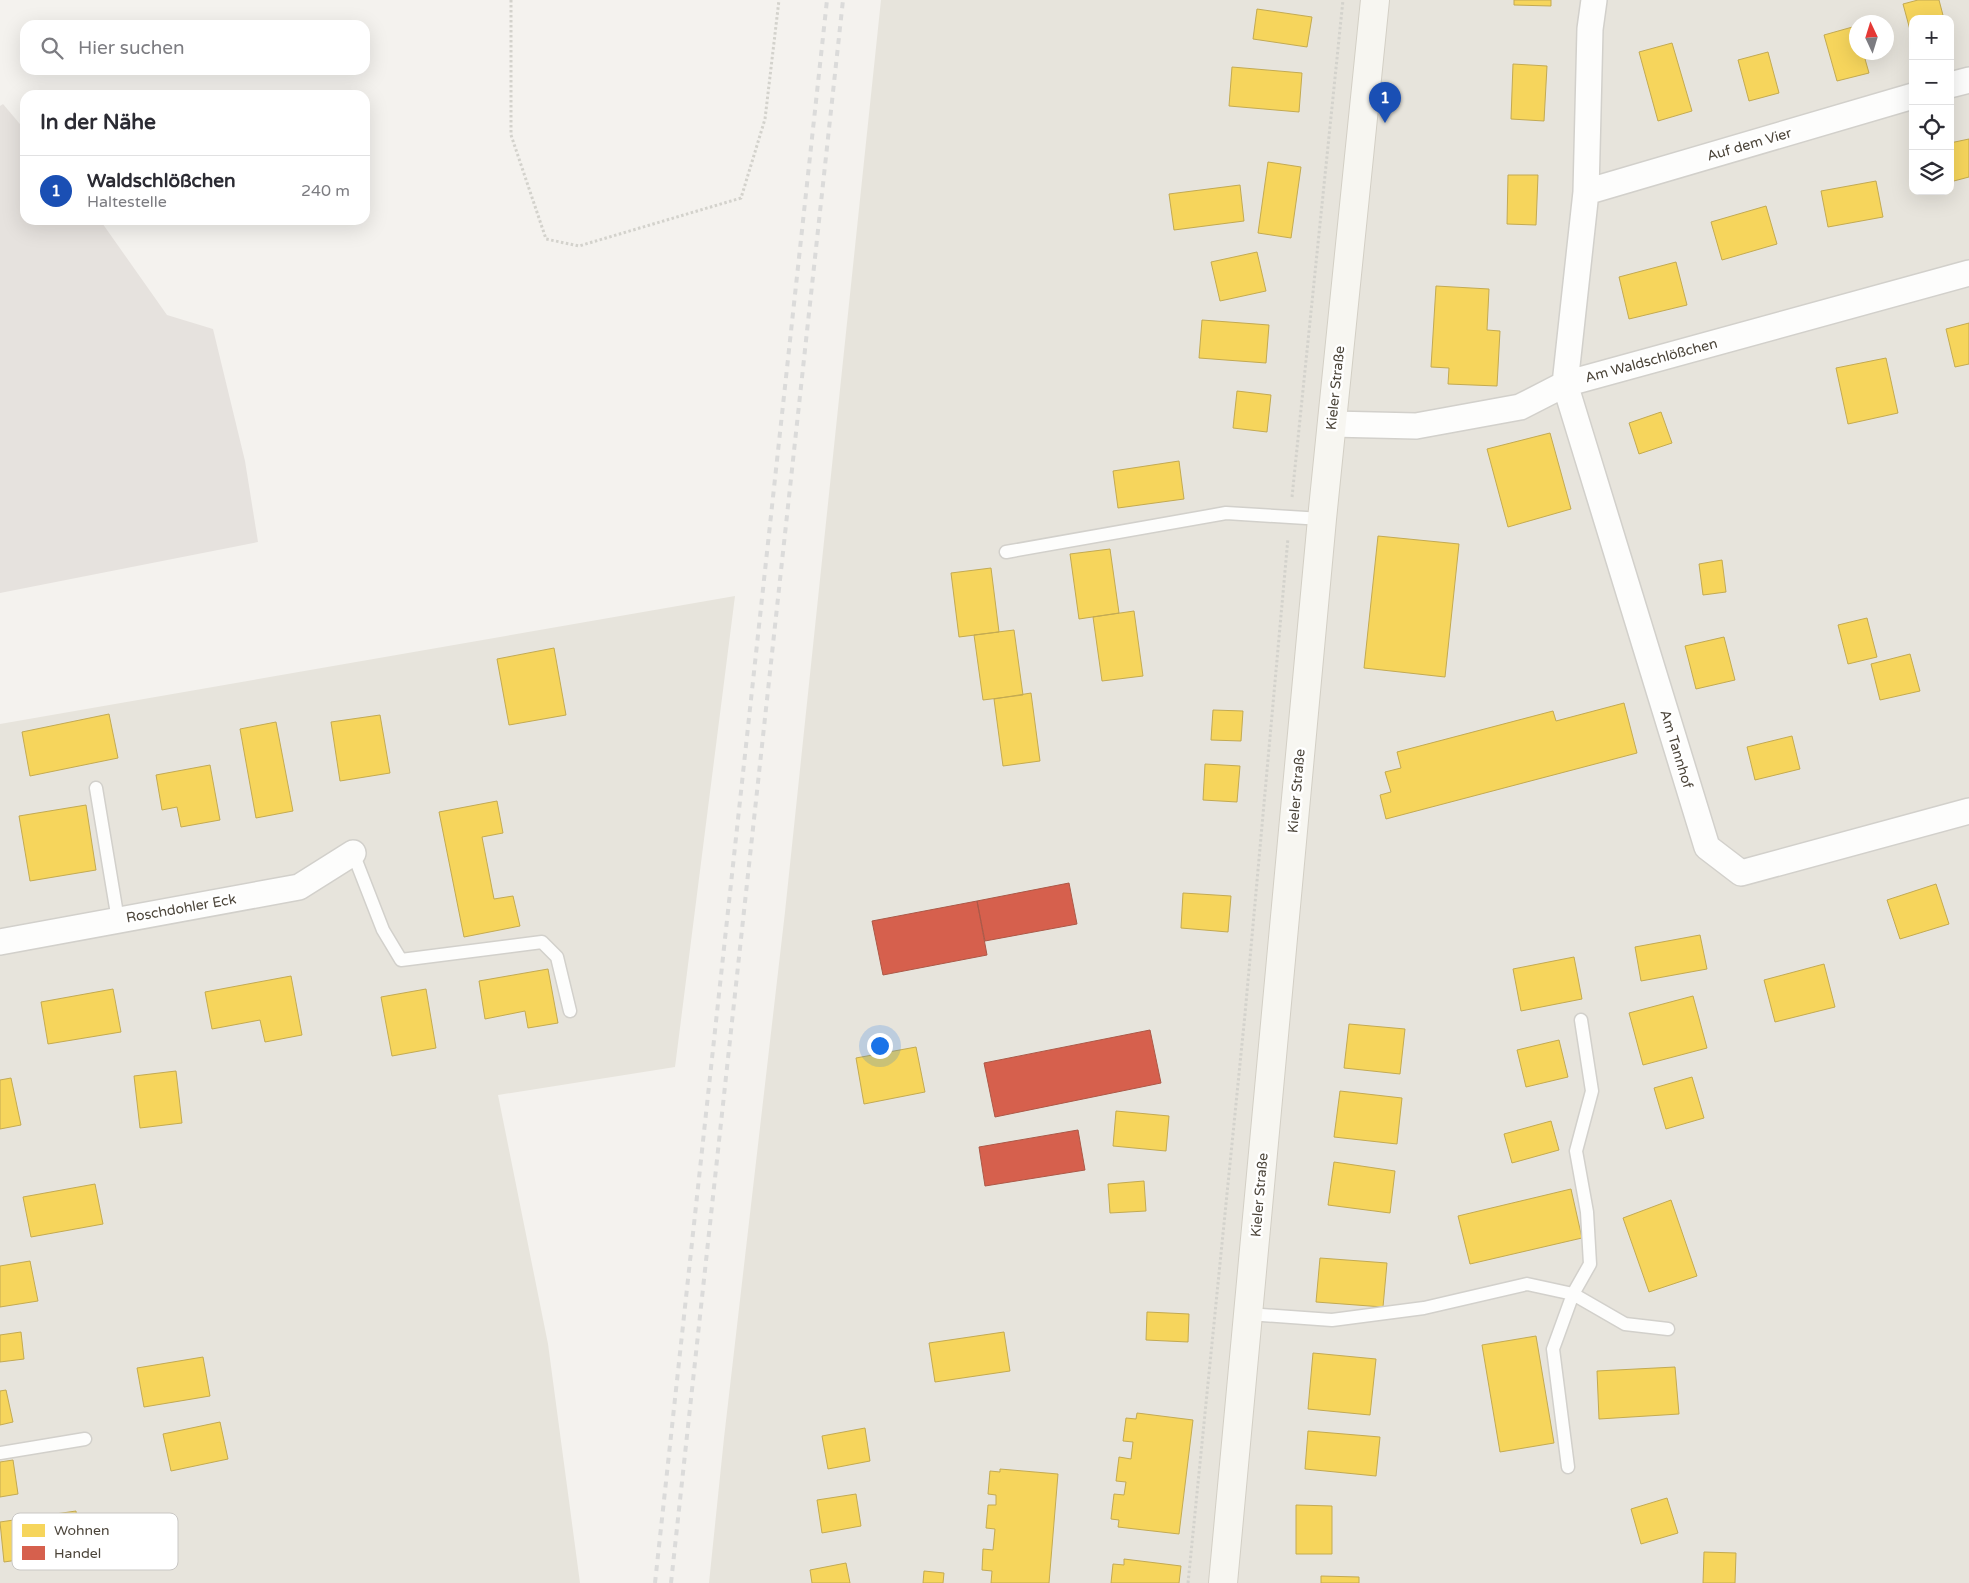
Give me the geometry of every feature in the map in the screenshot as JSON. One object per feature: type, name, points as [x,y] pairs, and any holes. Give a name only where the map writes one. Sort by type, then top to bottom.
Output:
[{"type":"main road","name":"Kieler Straße","points":[[1223,1583],[1322,519],[1375,0]]},
{"type":"street","points":[[1565,384],[1586,192],[1590,29],[1594,0]]},
{"type":"street","points":[[1954,84],[1969,80]]},
{"type":"street","name":"Auf dem Vier","points":[[1586,192],[1909,97]]},
{"type":"street","name":"Am Waldschlößchen","points":[[1332,424],[1416,426],[1520,407],[1565,384],[1969,273]]},
{"type":"street","name":"Am Tannhof","points":[[1565,384],[1707,847],[1741,873],[1969,811]]},
{"type":"street","name":"Roschdohler Eck","points":[[0,942],[299,887],[353,853]]},
{"type":"lane","points":[[1006,552],[1226,513],[1322,519]]},
{"type":"lane","points":[[96,788],[118,920]]},
{"type":"lane","points":[[353,853],[383,930],[401,960],[542,942],[557,957],[570,1011]]},
{"type":"lane","points":[[1568,1467],[1552,1348],[1573,1294],[1590,1264],[1587,1212],[1576,1151],[1592,1091],[1581,1020]]},
{"type":"lane","points":[[1248,1314],[1332,1320],[1424,1308],[1527,1284],[1573,1294],[1625,1324],[1668,1329]]},
{"type":"lane","points":[[0,1453],[85,1439]]},
{"type":"path","points":[[511,0],[511,135],[546,239],[579,246],[741,198],[765,119],[778,0]]},
{"type":"path","points":[[1188,1583],[1245,1014],[1290,517],[1344,0]]},
{"type":"shaded area","points":[[881,0],[1969,0],[1969,1583],[709,1583],[785,912]]},
{"type":"shaded area","points":[[3,104],[20,124],[20,225],[104,225],[167,315],[213,329],[245,461],[258,542],[0,593],[0,106]]},
{"type":"shaded area","points":[[735,596],[675,1067],[498,1095],[548,1344],[580,1583],[0,1583],[0,724]]},
{"type":"building: Wohnen","points":[[1514,0],[1551,0],[1551,6],[1514,5]]},
{"type":"building: Wohnen","points":[[1918,0],[1939,0],[1943,15],[1909,15],[1909,26],[1903,4]]},
{"type":"building: Wohnen","points":[[1257,9],[1312,17],[1307,47],[1253,39]]},
{"type":"building: Wohnen","points":[[1849,28],[1849,60],[1865,60],[1869,73],[1837,81],[1824,35]]},
{"type":"building: Wohnen","points":[[1672,43],[1692,111],[1658,121],[1639,52]]},
{"type":"building: Wohnen","points":[[1768,52],[1779,93],[1749,101],[1738,60]]},
{"type":"building: Wohnen","points":[[1513,64],[1547,66],[1544,121],[1511,119]]},
{"type":"building: Wohnen","points":[[1232,67],[1302,73],[1299,112],[1229,106]]},
{"type":"building: Wohnen","points":[[1969,139],[1969,177],[1954,181],[1954,150],[1954,142]]},
{"type":"building: Wohnen","points":[[1268,162],[1301,167],[1291,238],[1258,233]]},
{"type":"building: Wohnen","points":[[1508,175],[1538,175],[1536,225],[1507,224]]},
{"type":"building: Wohnen","points":[[1876,181],[1883,217],[1828,227],[1821,191]]},
{"type":"building: Wohnen","points":[[1240,185],[1244,221],[1174,230],[1169,194]]},
{"type":"building: Wohnen","points":[[1766,206],[1777,244],[1722,260],[1711,222]]},
{"type":"building: Wohnen","points":[[1257,252],[1266,291],[1220,301],[1211,262]]},
{"type":"building: Wohnen","points":[[1676,262],[1687,305],[1629,319],[1619,277]]},
{"type":"building: Wohnen","points":[[1436,286],[1489,289],[1487,330],[1500,331],[1497,386],[1448,384],[1449,368],[1431,367]]},
{"type":"building: Wohnen","points":[[1202,320],[1269,325],[1266,363],[1199,358]]},
{"type":"building: Wohnen","points":[[1969,323],[1969,364],[1955,367],[1946,329]]},
{"type":"building: Wohnen","points":[[1886,358],[1898,413],[1848,424],[1836,368]]},
{"type":"building: Wohnen","points":[[1237,391],[1271,395],[1267,432],[1233,428]]},
{"type":"building: Wohnen","points":[[1661,412],[1672,443],[1639,454],[1629,423]]},
{"type":"building: Wohnen","points":[[1550,433],[1571,509],[1508,527],[1487,449]]},
{"type":"building: Wohnen","points":[[1179,461],[1184,499],[1118,508],[1113,471]]},
{"type":"building: Wohnen","points":[[1378,536],[1459,544],[1445,677],[1364,668]]},
{"type":"building: Wohnen","points":[[1110,549],[1119,613],[1079,619],[1070,554]]},
{"type":"building: Wohnen","points":[[1722,560],[1726,592],[1703,595],[1699,564]]},
{"type":"building: Wohnen","points":[[991,568],[999,632],[959,637],[951,573]]},
{"type":"building: Wohnen","points":[[1134,611],[1143,676],[1102,681],[1093,617]]},
{"type":"building: Wohnen","points":[[1867,618],[1877,657],[1848,664],[1838,625]]},
{"type":"building: Wohnen","points":[[1014,630],[1023,695],[983,700],[974,635]]},
{"type":"building: Wohnen","points":[[1724,637],[1735,680],[1696,689],[1685,646]]},
{"type":"building: Wohnen","points":[[554,648],[566,715],[509,725],[497,659]]},
{"type":"building: Wohnen","points":[[1910,654],[1920,691],[1880,700],[1871,664]]},
{"type":"building: Wohnen","points":[[1031,693],[1040,761],[1003,766],[994,699]]},
{"type":"building: Wohnen","points":[[1624,703],[1637,753],[1386,819],[1380,795],[1391,792],[1385,772],[1401,768],[1397,752],[1553,711],[1556,721]]},
{"type":"building: Wohnen","points":[[1213,710],[1243,711],[1241,741],[1211,740]]},
{"type":"building: Wohnen","points":[[109,714],[118,758],[30,776],[22,732]]},
{"type":"building: Wohnen","points":[[380,715],[390,773],[340,781],[331,722]]},
{"type":"building: Wohnen","points":[[276,722],[293,811],[256,818],[240,729]]},
{"type":"building: Wohnen","points":[[1792,736],[1800,769],[1755,780],[1747,747]]},
{"type":"building: Wohnen","points":[[1205,764],[1240,766],[1237,802],[1203,800]]},
{"type":"building: Wohnen","points":[[210,765],[220,820],[181,827],[177,807],[162,810],[156,775]]},
{"type":"building: Wohnen","points":[[497,801],[503,833],[482,837],[494,899],[513,896],[520,926],[464,937],[439,812]]},
{"type":"building: Wohnen","points":[[86,805],[96,870],[30,881],[19,816]]},
{"type":"building: Wohnen","points":[[1936,884],[1949,924],[1900,939],[1887,900]]},
{"type":"building: Wohnen","points":[[1183,893],[1231,896],[1228,932],[1181,928]]},
{"type":"building: Wohnen","points":[[1700,935],[1707,969],[1641,981],[1635,947]]},
{"type":"building: Wohnen","points":[[1574,957],[1582,999],[1521,1011],[1513,969]]},
{"type":"building: Wohnen","points":[[1824,964],[1835,1007],[1775,1022],[1764,980]]},
{"type":"building: Wohnen","points":[[548,969],[558,1023],[528,1028],[525,1011],[485,1019],[479,981]]},
{"type":"building: Wohnen","points":[[291,976],[302,1035],[265,1042],[260,1020],[212,1029],[205,992]]},
{"type":"building: Wohnen","points":[[113,989],[121,1032],[48,1044],[41,1002]]},
{"type":"building: Wohnen","points":[[426,989],[436,1048],[392,1056],[381,997]]},
{"type":"building: Wohnen","points":[[1693,996],[1707,1048],[1643,1065],[1629,1013]]},
{"type":"building: Wohnen","points":[[1349,1024],[1405,1029],[1400,1074],[1344,1068]]},
{"type":"building: Wohnen","points":[[1559,1040],[1568,1077],[1526,1087],[1517,1050]]},
{"type":"building: Wohnen","points":[[916,1047],[925,1092],[864,1104],[856,1058]]},
{"type":"building: Wohnen","points":[[176,1071],[182,1123],[140,1128],[134,1076]]},
{"type":"building: Wohnen","points":[[1692,1077],[1704,1118],[1666,1129],[1654,1088]]},
{"type":"building: Wohnen","points":[[11,1078],[21,1125],[0,1129],[0,1080]]},
{"type":"building: Wohnen","points":[[1340,1091],[1402,1098],[1397,1144],[1334,1137]]},
{"type":"building: Wohnen","points":[[1116,1111],[1169,1116],[1166,1151],[1113,1146]]},
{"type":"building: Wohnen","points":[[1551,1121],[1559,1150],[1512,1163],[1504,1134]]},
{"type":"building: Wohnen","points":[[1334,1162],[1395,1171],[1390,1213],[1328,1205]]},
{"type":"building: Wohnen","points":[[1144,1181],[1146,1211],[1110,1213],[1108,1184]]},
{"type":"building: Wohnen","points":[[95,1184],[103,1224],[31,1237],[23,1197]]},
{"type":"building: Wohnen","points":[[1571,1189],[1582,1238],[1470,1264],[1458,1216]]},
{"type":"building: Wohnen","points":[[1671,1200],[1697,1276],[1649,1292],[1623,1218]]},
{"type":"building: Wohnen","points":[[1320,1258],[1387,1263],[1383,1307],[1316,1302]]},
{"type":"building: Wohnen","points":[[30,1261],[38,1301],[0,1307],[0,1266]]},
{"type":"building: Wohnen","points":[[1147,1312],[1189,1314],[1188,1342],[1146,1340]]},
{"type":"building: Wohnen","points":[[21,1332],[24,1359],[0,1362],[0,1335]]},
{"type":"building: Wohnen","points":[[1004,1332],[1010,1371],[935,1382],[929,1343]]},
{"type":"building: Wohnen","points":[[1536,1336],[1554,1443],[1500,1452],[1482,1345]]},
{"type":"building: Wohnen","points":[[1313,1353],[1376,1359],[1370,1415],[1308,1409]]},
{"type":"building: Wohnen","points":[[203,1357],[210,1396],[144,1407],[137,1368]]},
{"type":"building: Wohnen","points":[[1675,1367],[1679,1414],[1599,1419],[1597,1371]]},
{"type":"building: Wohnen","points":[[6,1390],[13,1422],[0,1425],[0,1391]]},
{"type":"building: Wohnen","points":[[1137,1413],[1193,1420],[1179,1534],[1118,1527],[1119,1520],[1111,1519],[1114,1494],[1124,1495],[1126,1482],[1116,1481],[1119,1457],[1131,1459],[1133,1442],[1123,1441],[1126,1418],[1136,1419]]},
{"type":"building: Wohnen","points":[[220,1422],[228,1459],[171,1471],[163,1434]]},
{"type":"building: Wohnen","points":[[865,1428],[870,1461],[828,1469],[822,1436]]},
{"type":"building: Wohnen","points":[[1308,1431],[1380,1437],[1376,1476],[1305,1469]]},
{"type":"building: Wohnen","points":[[13,1460],[18,1494],[0,1497],[0,1462]]},
{"type":"building: Wohnen","points":[[1000,1469],[1058,1474],[1049,1583],[991,1583],[992,1571],[982,1570],[983,1549],[993,1550],[995,1529],[986,1528],[988,1505],[996,1505],[996,1495],[988,1494],[990,1471],[1000,1472]]},
{"type":"building: Wohnen","points":[[856,1494],[861,1526],[822,1533],[817,1500]]},
{"type":"building: Wohnen","points":[[1667,1498],[1678,1533],[1641,1544],[1631,1509]]},
{"type":"building: Wohnen","points":[[1296,1505],[1332,1506],[1332,1554],[1296,1554]]},
{"type":"building: Wohnen","points":[[12,1520],[12,1561],[4,1562],[0,1522]]},
{"type":"building: Wohnen","points":[[1704,1552],[1736,1553],[1735,1583],[1703,1583]]},
{"type":"building: Wohnen","points":[[1124,1559],[1181,1566],[1179,1583],[1111,1583],[1113,1564],[1124,1565]]},
{"type":"building: Wohnen","points":[[846,1563],[850,1583],[812,1583],[810,1570]]},
{"type":"building: Wohnen","points":[[924,1571],[944,1573],[943,1583],[923,1583]]},
{"type":"building: Wohnen","points":[[1321,1576],[1359,1577],[1359,1583],[1321,1583]]},
{"type":"building: Handel","points":[[1069,883],[1077,924],[985,941],[977,901]]},
{"type":"building: Handel","points":[[977,901],[987,955],[883,975],[872,921]]},
{"type":"building: Handel","points":[[1150,1030],[1161,1083],[995,1117],[984,1063]]},
{"type":"building: Handel","points":[[1078,1130],[1085,1170],[985,1186],[979,1147]]},
{"type":"railway","points":[[655,1583],[827,0]]},
{"type":"railway","points":[[671,1583],[843,0]]},
{"type":"place","name":"Waldschlößchen","points":[[1385,123]]}]
